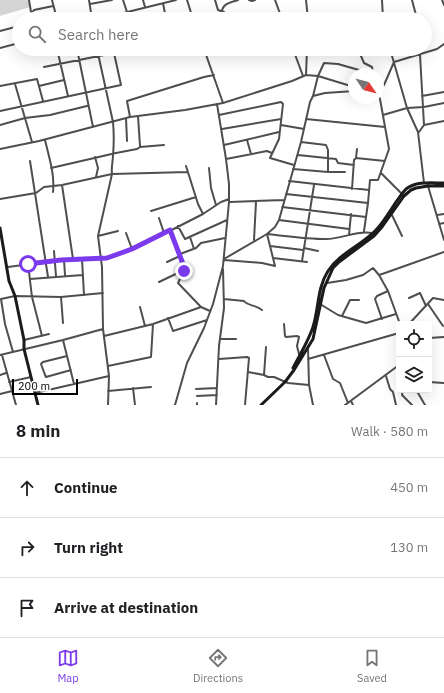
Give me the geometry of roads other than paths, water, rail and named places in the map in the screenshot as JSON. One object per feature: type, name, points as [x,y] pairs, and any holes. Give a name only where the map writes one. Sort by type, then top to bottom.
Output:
[{"type":"main road","points":[[290,376],[309,338],[321,288],[328,271],[340,256],[373,233],[380,226],[402,194],[411,186],[424,183],[444,185]]},
{"type":"main road","points":[[261,405],[290,376],[315,333],[320,304],[326,283],[333,268],[374,236],[410,190],[428,186],[444,185]]},
{"type":"main road","points":[[0,228],[8,267],[9,281],[15,296],[24,340],[24,349],[38,405]]},
{"type":"street","points":[[28,0],[32,12]]},
{"type":"street","points":[[52,0],[55,12]]},
{"type":"street","points":[[89,0],[91,12]]},
{"type":"street","points":[[90,4],[112,0]]},
{"type":"street","points":[[123,0],[127,12],[176,0]]},
{"type":"street","points":[[143,0],[145,8]]},
{"type":"street","points":[[161,0],[165,12]]},
{"type":"street","points":[[187,0],[191,12]]},
{"type":"street","points":[[215,0],[218,10],[222,11],[225,5],[238,0]]},
{"type":"street","points":[[249,0],[255,0]]},
{"type":"street","points":[[275,0],[279,12]]},
{"type":"street","points":[[306,0],[307,12]]},
{"type":"street","points":[[382,0],[382,12]]},
{"type":"street","points":[[412,0],[415,12]]},
{"type":"street","points":[[442,0],[444,4]]},
{"type":"street","points":[[33,12],[34,10],[53,6]]},
{"type":"street","points":[[0,31],[12,28]]},
{"type":"street","points":[[432,51],[444,44]]},
{"type":"street","points":[[0,48],[12,45]]},
{"type":"street","points":[[58,56],[68,96]]},
{"type":"street","points":[[77,56],[93,127]]},
{"type":"street","points":[[44,67],[98,56],[113,122],[112,174],[98,236],[102,267],[103,329],[108,366],[108,405]]},
{"type":"street","points":[[0,111],[121,85],[117,56]]},
{"type":"street","points":[[207,56],[223,103]]},
{"type":"street","points":[[295,56],[302,76]]},
{"type":"street","points":[[306,75],[307,56]]},
{"type":"street","points":[[361,56],[364,63],[372,68]]},
{"type":"street","points":[[392,56],[407,108],[418,132],[424,183]]},
{"type":"street","points":[[384,85],[394,62],[414,56]]},
{"type":"street","points":[[420,56],[424,125]]},
{"type":"street","points":[[224,260],[254,240],[267,234],[275,227],[279,220],[289,181],[298,156],[310,102],[318,76],[324,63],[338,64],[352,68]]},
{"type":"street","points":[[130,117],[127,101],[214,75]]},
{"type":"street","points":[[0,149],[45,140],[130,117],[186,110],[223,103],[306,75],[318,76],[348,85]]},
{"type":"street","points":[[0,86],[37,79],[43,102]]},
{"type":"street","points":[[39,86],[64,80]]},
{"type":"street","points":[[15,84],[20,106],[32,142]]},
{"type":"street","points":[[313,96],[325,93],[348,91]]},
{"type":"street","points":[[422,96],[444,92]]},
{"type":"street","points":[[219,115],[281,102],[284,108],[281,119],[279,139],[270,158],[294,165]]},
{"type":"street","points":[[383,115],[407,108],[424,107],[444,103]]},
{"type":"street","points":[[175,405],[187,363],[204,328],[213,304],[224,260],[229,184],[222,129],[217,104]]},
{"type":"street","points":[[364,231],[370,180],[378,180],[389,149],[381,104]]},
{"type":"street","points":[[0,125],[25,118],[50,115],[88,106]]},
{"type":"street","points":[[138,116],[140,147]]},
{"type":"street","points":[[126,118],[127,141]]},
{"type":"street","points":[[222,129],[281,119]]},
{"type":"street","points":[[306,119],[385,127]]},
{"type":"street","points":[[418,132],[424,125],[444,121]]},
{"type":"street","points":[[281,125],[304,129]]},
{"type":"street","points":[[224,145],[279,132]]},
{"type":"street","points":[[45,140],[54,185],[53,192]]},
{"type":"street","points":[[247,140],[251,154]]},
{"type":"street","points":[[301,142],[326,145],[328,150],[328,172]]},
{"type":"street","points":[[51,168],[113,153],[137,149],[140,147],[164,145]]},
{"type":"street","points":[[352,189],[354,160],[356,158],[357,149]]},
{"type":"street","points":[[226,159],[267,151],[272,153]]},
{"type":"street","points":[[298,156],[336,159],[338,163],[354,165]]},
{"type":"street","points":[[95,157],[98,168],[96,177]]},
{"type":"street","points":[[356,158],[385,160]]},
{"type":"street","points":[[30,161],[48,277]]},
{"type":"street","points":[[186,166],[203,214]]},
{"type":"street","points":[[208,168],[211,188],[216,205]]},
{"type":"street","points":[[293,169],[345,172]]},
{"type":"street","points":[[0,199],[36,193],[44,187],[112,174],[188,172]]},
{"type":"street","points":[[381,173],[402,194]]},
{"type":"street","points":[[289,181],[369,190]]},
{"type":"street","points":[[62,184],[73,260]]},
{"type":"street","points":[[302,261],[314,185]]},
{"type":"street","points":[[428,186],[444,240]]},
{"type":"street","points":[[286,194],[368,203]]},
{"type":"street","points":[[151,211],[196,197]]},
{"type":"street","points":[[8,267],[64,260],[107,258],[132,249],[203,214],[216,205],[229,201],[256,202],[284,200]]},
{"type":"street","points":[[254,240],[256,202]]},
{"type":"street","points":[[282,207],[309,211],[351,214],[366,217]]},
{"type":"street","points":[[348,235],[351,214]]},
{"type":"street","points":[[392,214],[402,236]]},
{"type":"street","points":[[437,215],[444,214]]},
{"type":"street","points":[[159,218],[164,233]]},
{"type":"street","points":[[178,226],[184,239],[227,220]]},
{"type":"street","points":[[279,220],[349,229]]},
{"type":"street","points":[[439,224],[444,223]]},
{"type":"street","points":[[170,230],[184,266],[184,271],[178,283],[201,307],[210,311]]},
{"type":"street","points":[[98,236],[118,231]]},
{"type":"street","points":[[267,234],[328,239],[364,231],[373,233]]},
{"type":"street","points":[[126,233],[132,249]]},
{"type":"street","points":[[224,260],[262,263],[275,266],[267,234]]},
{"type":"street","points":[[190,237],[194,249]]},
{"type":"street","points":[[168,262],[194,249],[201,243],[225,238]]},
{"type":"street","points":[[270,246],[318,251]]},
{"type":"street","points":[[0,251],[4,250]]},
{"type":"street","points":[[54,251],[56,276]]},
{"type":"street","points":[[379,275],[444,252]]},
{"type":"street","points":[[273,258],[307,262]]},
{"type":"street","points":[[82,259],[84,295]]},
{"type":"street","points":[[64,260],[65,275]]},
{"type":"street","points":[[28,264],[32,297],[42,336]]},
{"type":"street","points":[[216,405],[224,299],[223,266]]},
{"type":"street","points":[[326,283],[346,280],[362,275],[373,268],[379,275],[388,291],[399,321]]},
{"type":"street","points":[[159,282],[184,271]]},
{"type":"street","points":[[30,279],[65,275],[83,275]]},
{"type":"street","points":[[382,319],[376,298],[388,291]]},
{"type":"street","points":[[13,352],[5,324],[1,299],[15,296],[61,297],[103,293]]},
{"type":"street","points":[[409,298],[420,293],[443,326]]},
{"type":"street","points":[[61,297],[63,323]]},
{"type":"street","points":[[412,321],[433,298],[444,300]]},
{"type":"street","points":[[224,299],[244,301],[246,304],[259,307],[262,310]]},
{"type":"street","points":[[342,316],[350,300],[359,300]]},
{"type":"street","points":[[320,304],[342,316],[366,323],[396,314]]},
{"type":"street","points":[[140,307],[145,326]]},
{"type":"street","points":[[104,336],[153,324],[201,307]]},
{"type":"street","points":[[168,318],[173,331],[206,320]]},
{"type":"street","points":[[108,366],[151,357],[153,324]]},
{"type":"street","points":[[284,324],[284,336],[297,336],[299,338],[298,346],[300,355]]},
{"type":"street","points":[[16,405],[1,355],[103,329]]},
{"type":"street","points":[[24,340],[49,334]]},
{"type":"street","points":[[308,359],[396,334]]},
{"type":"street","points":[[432,338],[444,338]]},
{"type":"street","points":[[221,339],[236,339]]},
{"type":"street","points":[[64,340],[74,384]]},
{"type":"street","points":[[264,375],[266,346]]},
{"type":"street","points":[[308,346],[309,385],[313,405]]},
{"type":"street","points":[[324,355],[333,379],[340,382],[346,404],[396,368]]},
{"type":"street","points":[[67,356],[43,362],[41,364],[46,377],[71,370]]},
{"type":"street","points":[[219,359],[249,358],[245,405]]},
{"type":"street","points":[[248,372],[274,377],[285,382],[309,385]]},
{"type":"street","points":[[0,375],[6,373]]},
{"type":"street","points":[[35,393],[108,376]]},
{"type":"street","points":[[386,376],[390,389],[393,392],[396,405]]},
{"type":"street","points":[[9,382],[31,377]]},
{"type":"street","points":[[432,382],[444,383]]},
{"type":"street","points":[[108,391],[151,387]]},
{"type":"street","points":[[132,388],[135,405]]},
{"type":"street","points":[[196,389],[217,388]]},
{"type":"street","points":[[0,394],[12,390]]},
{"type":"street","points":[[402,393],[412,405]]},
{"type":"street","points":[[418,393],[425,405]]},
{"type":"street","points":[[197,396],[216,395]]},
{"type":"street","points":[[351,401],[353,405]]}]
